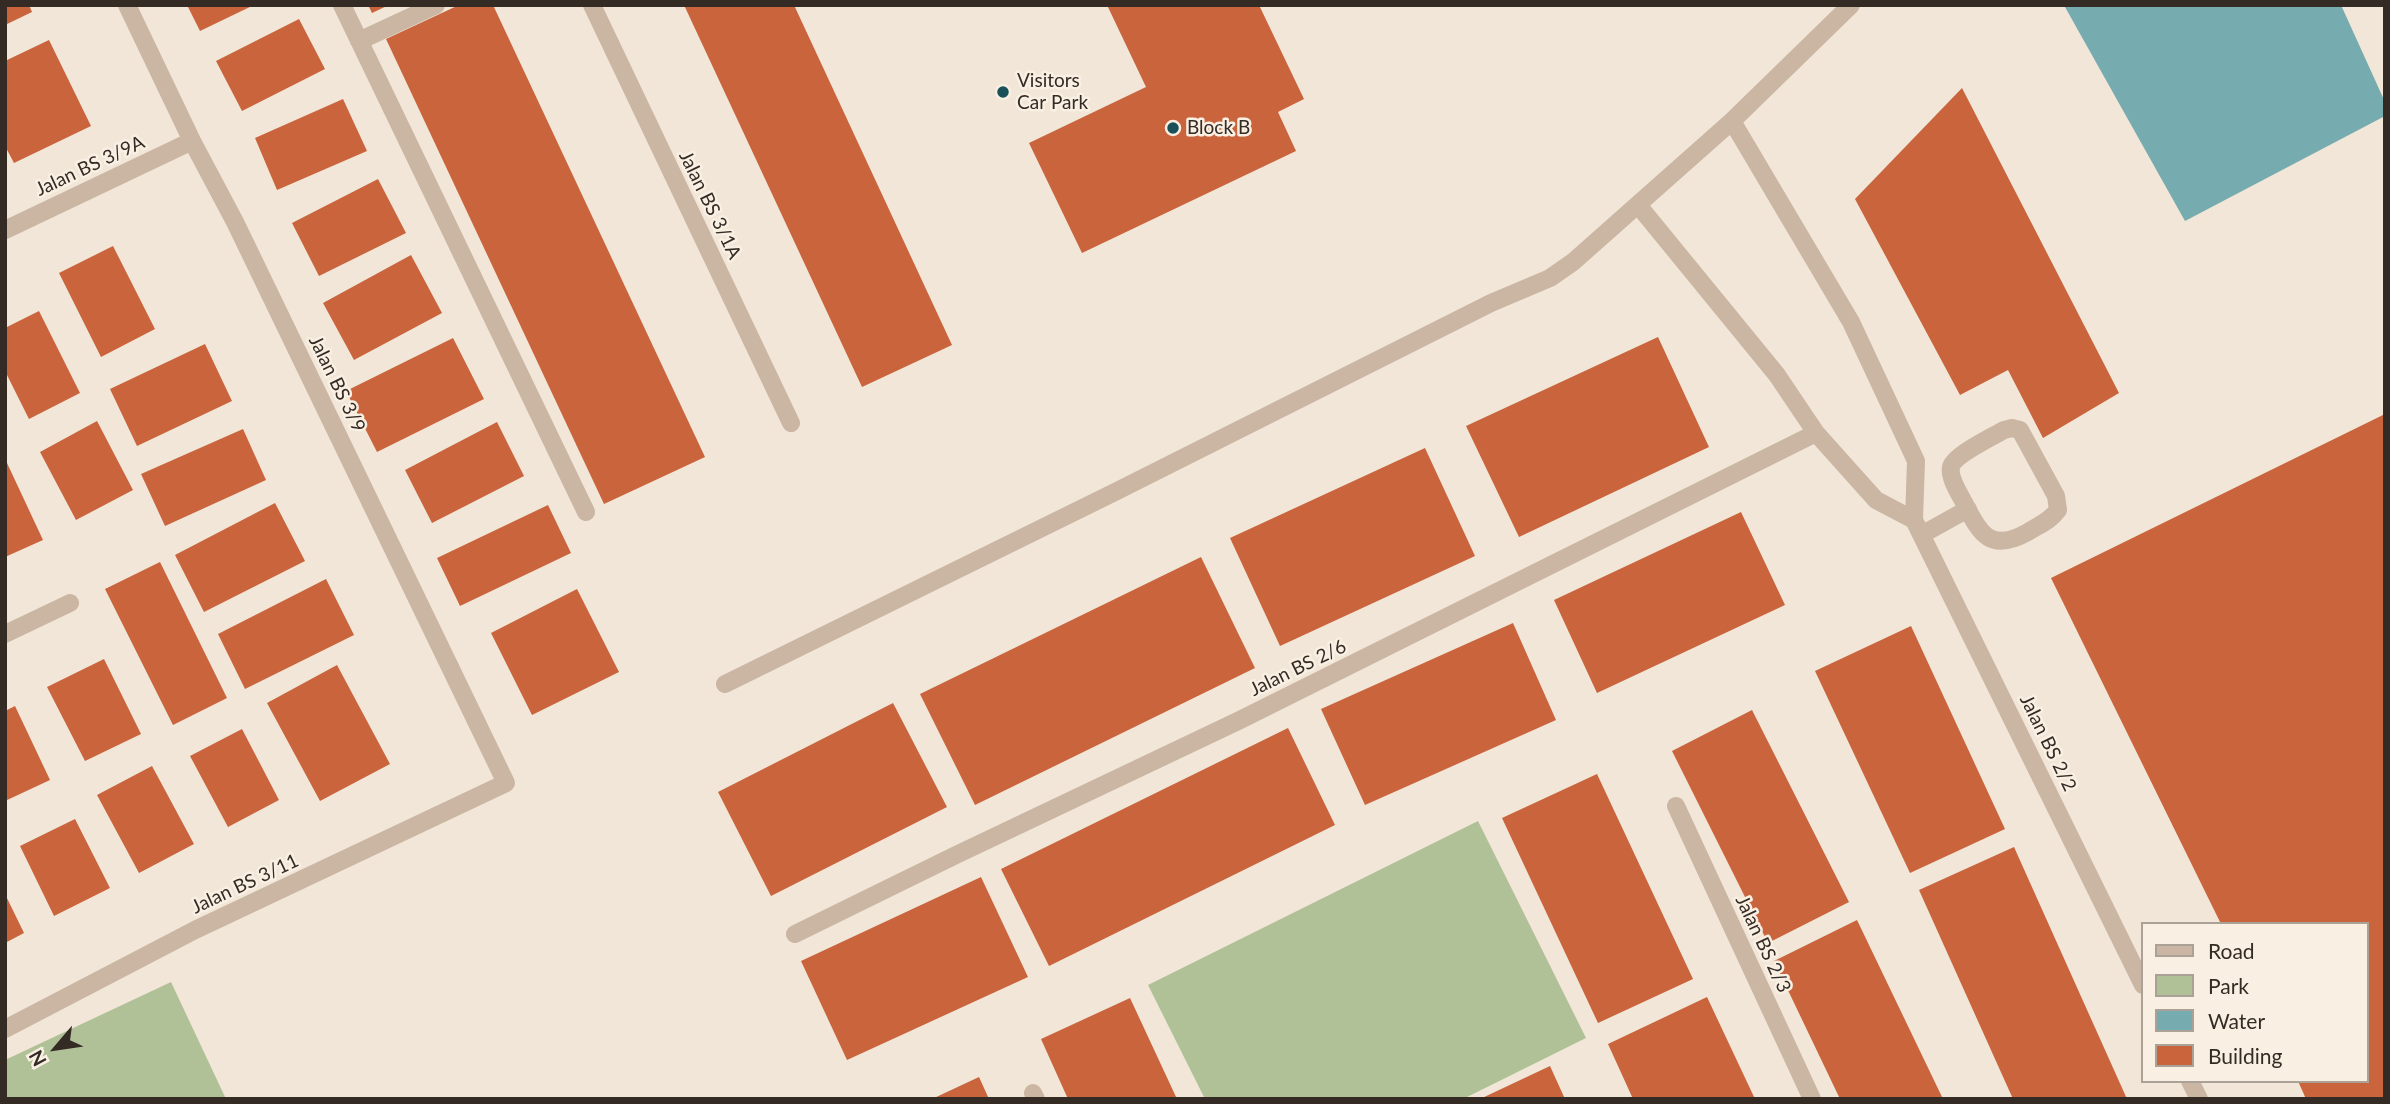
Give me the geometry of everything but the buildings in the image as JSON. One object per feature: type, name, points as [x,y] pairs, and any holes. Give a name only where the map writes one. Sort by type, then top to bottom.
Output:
[{"type":"street","name":"Jalan BS 3/9","points":[[127,5],[192,141],[241,234],[506,783]]},
{"type":"street","points":[[342,5],[586,512]]},
{"type":"street","points":[[359,41],[436,5]]},
{"type":"street","name":"Jalan BS 3/1A","points":[[592,5],[791,423]]},
{"type":"street","points":[[725,684],[1491,303],[1549,278],[1573,262],[1732,121],[1851,5]]},
{"type":"street","points":[[1732,121],[1851,321],[1916,461],[1919,527]]},
{"type":"street","name":"Jalan BS 3/9A","points":[[5,230],[192,141]]},
{"type":"street","points":[[1638,205],[1777,374],[1816,433],[1876,500],[1919,527]]},
{"type":"street","points":[[2004,430],[2020,430],[2056,496],[2058,510],[2052,518],[2011,541],[1994,541],[1981,533],[1968,509],[1951,474],[1951,466],[1957,458],[2004,430]]},
{"type":"street","name":"Jalan BS 2/6","points":[[796,934],[1238,721],[1816,433]]},
{"type":"street","points":[[1919,527],[1968,509]]},
{"type":"street","name":"Jalan BS 2/2","points":[[1919,527],[2142,983]]},
{"type":"street","points":[[5,634],[70,603]]},
{"type":"street","name":"Jalan BS 3/11","points":[[5,1029],[195,930],[506,783]]},
{"type":"street","name":"Jalan BS 2/3","points":[[1676,806],[1812,1099]]},
{"type":"street","points":[[2191,1083],[2199,1099]]},
{"type":"green space","points":[[1478,821],[1586,1038],[1463,1099],[1205,1099],[1148,985]]},
{"type":"green space","points":[[171,982],[226,1099],[5,1099],[5,1060]]},
{"type":"water","points":[[2341,5],[2385,102],[2385,116],[2185,221],[2065,7]]},
{"type":"place","name":"Visitors Car Park","points":[[1003,92]]},
{"type":"place","name":"Block B","points":[[1173,128]]}]
